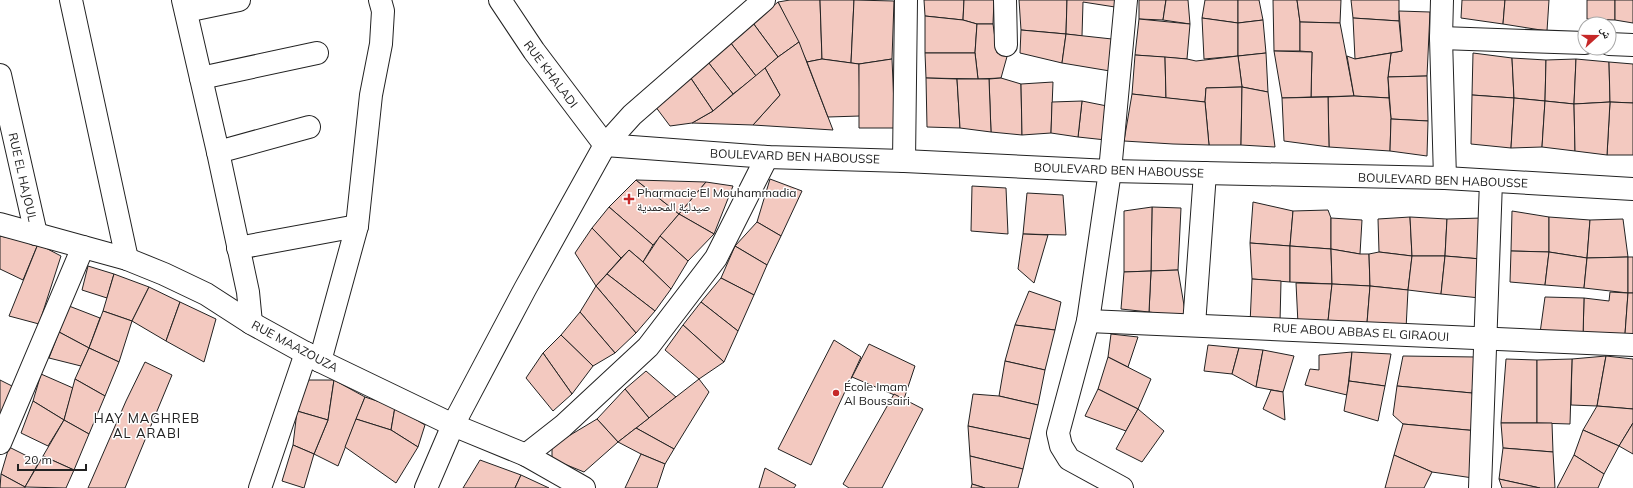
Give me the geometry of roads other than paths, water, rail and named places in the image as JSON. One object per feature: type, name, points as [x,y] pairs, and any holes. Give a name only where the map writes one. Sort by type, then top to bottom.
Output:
[{"type":"street","points":[[71,0],[127,258]]},
{"type":"street","points":[[239,0],[184,5],[248,292],[251,322]]},
{"type":"street","points":[[260,488],[313,357],[357,226],[371,95],[381,44],[383,11],[380,0]]},
{"type":"street","name":"RUE KHALADI","points":[[500,0],[534,51],[605,145]]},
{"type":"street","points":[[426,488],[453,425],[521,296],[605,145],[622,125],[637,111],[764,0]]},
{"type":"street","points":[[904,161],[906,0]]},
{"type":"street","points":[[1005,0],[1006,45]]},
{"type":"street","points":[[1122,488],[1069,459],[1061,446],[1058,433],[1088,321],[1110,171],[1126,0]]},
{"type":"street","points":[[1442,0],[1441,38],[1445,178]]},
{"type":"street","points":[[1441,38],[1577,43]]},
{"type":"street","points":[[1617,44],[1633,45]]},
{"type":"street","points":[[201,78],[317,53]]},
{"type":"street","name":"RUE EL HAJOUL","points":[[0,75],[36,234]]},
{"type":"street","points":[[218,152],[309,127]]},
{"type":"street","name":"BOULEVARD BEN HABOUSSE","points":[[605,145],[767,157],[904,161],[1110,171],[1445,178],[1633,189]]},
{"type":"street","points":[[526,456],[563,426],[648,347],[716,258],[767,157]]},
{"type":"street","points":[[1194,325],[1205,173]]},
{"type":"street","points":[[1480,488],[1491,181]]},
{"type":"street","name":"RUE MAAZOUZA","points":[[0,224],[127,258],[206,294],[251,322],[313,357],[453,425],[526,456],[584,488]]},
{"type":"street","points":[[238,248],[357,226]]},
{"type":"street","points":[[0,443],[83,247]]},
{"type":"street","name":"RUE ABOU ABBAS EL GIRAOUI","points":[[1088,321],[1633,345]]},
{"type":"place","name":"Pharmacie El Mouhammadia صيدلية المحمدية","points":[[629,199]]},
{"type":"place","name":"École Imam Al Boussairi","points":[[836,393]]},
{"type":"district","name":"HAY MAGHREB AL ARABI","points":[[147,426]]}]
